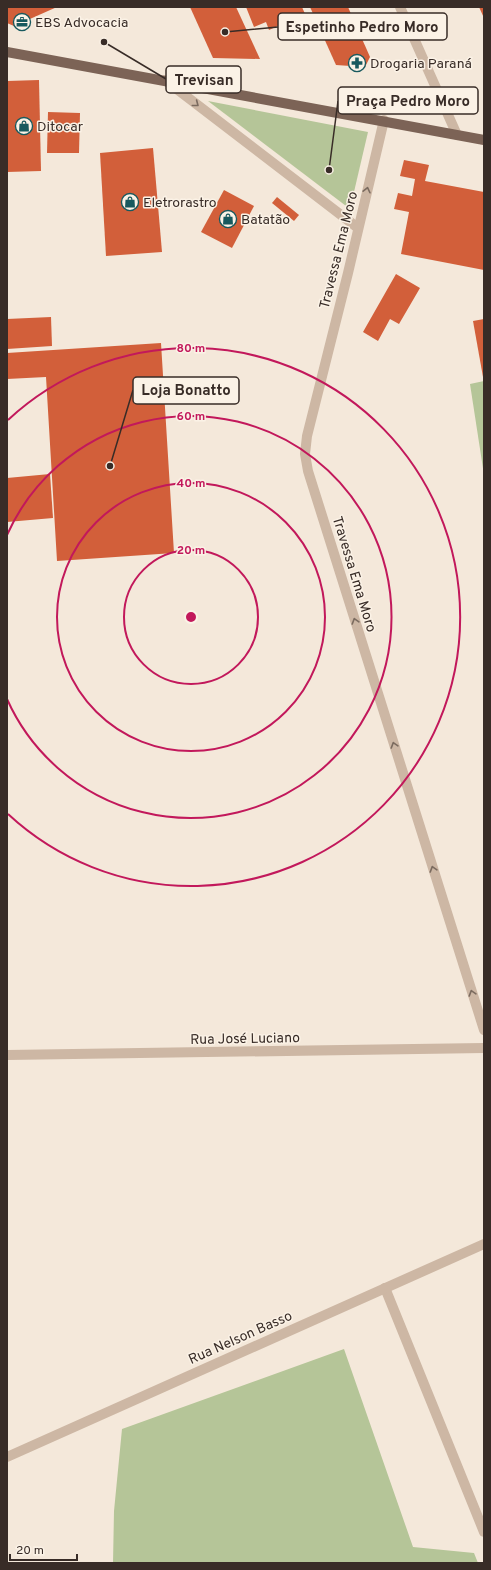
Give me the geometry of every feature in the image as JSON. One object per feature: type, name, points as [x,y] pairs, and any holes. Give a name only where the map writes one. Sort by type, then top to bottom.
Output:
[{"type":"main road","points":[[7,52],[384,120],[484,140]]},
{"type":"street","points":[[400,7],[457,135]]},
{"type":"street","points":[[165,80],[358,228]]},
{"type":"street","name":"Travessa Ema Moro","points":[[384,120],[307,436],[305,454],[310,478],[484,1030]]},
{"type":"street","name":"Rua José Luciano","points":[[7,1055],[484,1048]]},
{"type":"street","name":"Rua Nelson Basso","points":[[7,1457],[484,1244]]},
{"type":"street","points":[[385,1288],[484,1532]]},
{"type":"green space","points":[[208,101],[368,132],[350,209]]},
{"type":"green space","points":[[484,381],[484,475],[470,384]]},
{"type":"green space","points":[[344,1349],[413,1547],[474,1553],[478,1563],[113,1563],[114,1511],[122,1429]]},
{"type":"building","points":[[7,7],[57,7],[14,26],[7,23]]},
{"type":"building","points":[[190,7],[236,7],[260,59],[213,58]]},
{"type":"building","points":[[246,7],[302,7],[312,30],[296,36],[294,31],[284,35],[280,25],[269,30],[266,22],[254,27]]},
{"type":"building","points":[[310,7],[348,7],[370,57],[365,67],[336,65]]},
{"type":"building","points":[[479,7],[484,7],[484,18]]},
{"type":"building","name":"Ditocar","points":[[39,80],[41,171],[7,172],[7,81]]},
{"type":"building","points":[[48,112],[80,113],[79,153],[47,153]]},
{"type":"building","name":"Eletrorastro","points":[[153,148],[162,252],[106,256],[100,153]]},
{"type":"building","points":[[404,160],[429,165],[425,181],[484,192],[484,270],[401,254],[409,212],[394,209],[398,193],[412,196],[415,179],[400,176]]},
{"type":"building","name":"Batatão","points":[[224,190],[254,206],[232,248],[201,232]]},
{"type":"building","points":[[277,197],[299,215],[294,221],[272,203]]},
{"type":"building","points":[[396,274],[420,288],[399,324],[390,319],[378,341],[363,332]]},
{"type":"building","points":[[51,317],[52,346],[7,349],[7,319]]},
{"type":"building","points":[[484,319],[484,376],[483,377],[473,321]]},
{"type":"building","points":[[161,343],[174,553],[57,561],[46,377],[7,379],[7,353]]},
{"type":"building","points":[[50,474],[53,518],[7,522],[7,478]]},
{"type":"place","name":"EBS Advocacia","points":[[22,22]]},
{"type":"place","name":"Espetinho Pedro Moro","points":[[225,32]]},
{"type":"place","name":"Trevisan","points":[[104,42]]},
{"type":"place","name":"Drogaria Paraná","points":[[357,63]]},
{"type":"place","name":"Ditocar","points":[[24,126]]},
{"type":"place","name":"Praça Pedro Moro","points":[[329,170]]},
{"type":"place","name":"Eletrorastro","points":[[130,202]]},
{"type":"place","name":"Batatão","points":[[228,219]]},
{"type":"place","name":"Loja Bonatto","points":[[110,466]]}]
